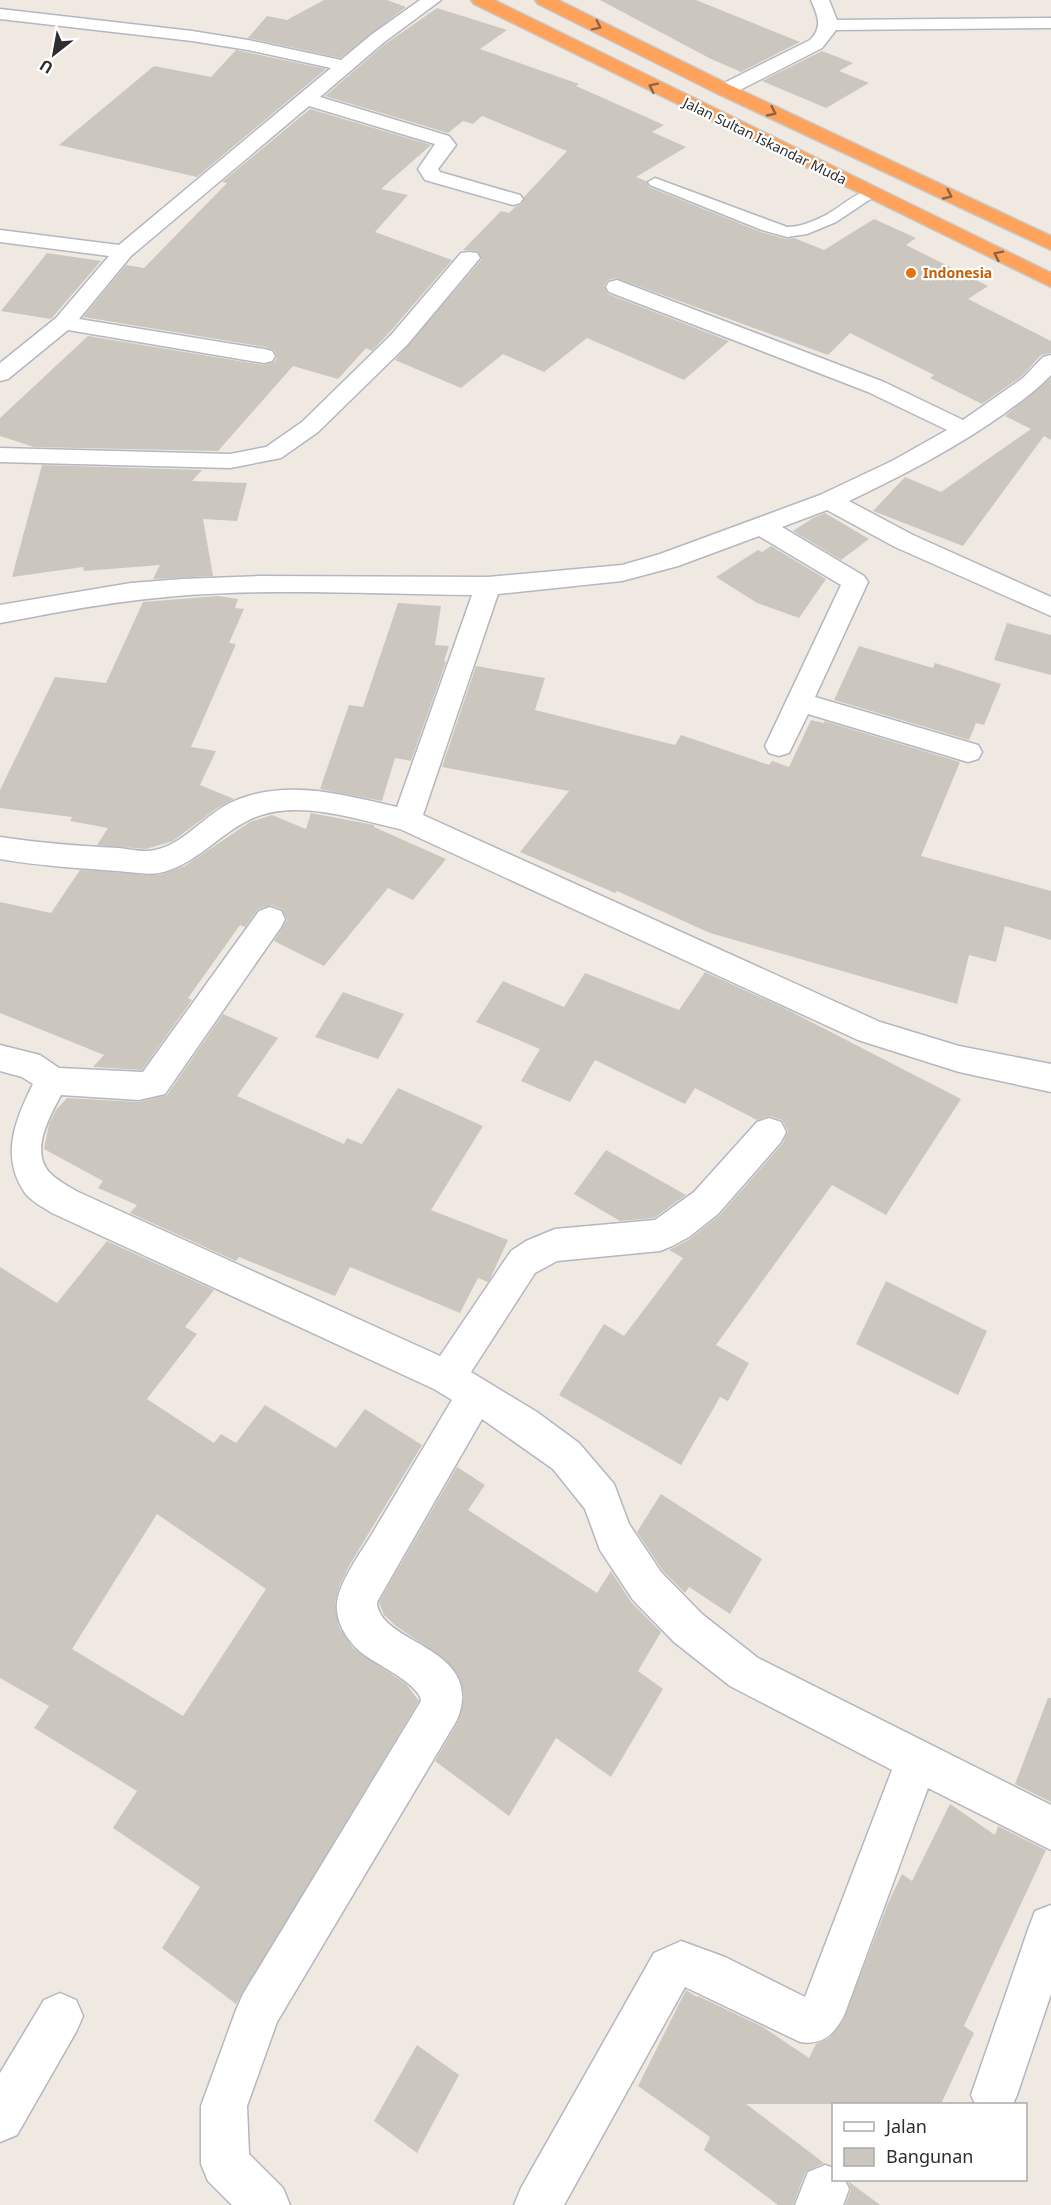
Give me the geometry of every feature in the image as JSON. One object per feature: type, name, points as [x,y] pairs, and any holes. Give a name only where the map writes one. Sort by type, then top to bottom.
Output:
[{"type":"highway","name":"Jalan Sultan Iskandar Muda","points":[[480,0],[1051,281]]},
{"type":"highway","name":"Jalan Sultan Iskandar Muda","points":[[544,0],[725,90],[1051,244]]},
{"type":"street","points":[[0,374],[64,322],[124,252],[377,39],[432,0]]},
{"type":"street","points":[[725,90],[816,44],[826,34],[830,25],[820,0]]},
{"type":"street","points":[[0,14],[192,36],[248,45],[345,66]]},
{"type":"street","points":[[830,25],[1051,23]]},
{"type":"street","points":[[308,99],[442,140],[446,145],[431,163],[428,173],[438,178],[513,199]]},
{"type":"street","points":[[0,236],[124,252]]},
{"type":"street","points":[[0,455],[230,461],[273,453],[310,428],[352,387],[399,340],[469,258]]},
{"type":"street","points":[[617,287],[834,370],[965,430]]},
{"type":"street","points":[[64,322],[264,356]]},
{"type":"street","points":[[0,614],[131,592],[182,588],[260,585],[488,586],[622,573],[669,560],[829,501],[901,466],[965,430],[1031,382],[1051,362]]},
{"type":"street","points":[[829,501],[904,541],[1051,607]]},
{"type":"street","points":[[761,526],[855,582],[779,746]]},
{"type":"street","points":[[406,820],[488,586]]},
{"type":"street","points":[[800,702],[968,752]]},
{"type":"street","points":[[0,848],[36,854],[157,862],[185,849],[238,812],[272,800],[306,800],[337,804],[406,820],[869,1031],[934,1054],[1002,1071],[1051,1078]]},
{"type":"street","points":[[51,1082],[139,1086],[153,1084],[270,919]]},
{"type":"street","points":[[0,1058],[33,1066],[44,1072],[51,1082]]},
{"type":"street","points":[[51,1082],[23,1145],[25,1165],[37,1183],[64,1202],[461,1386],[566,1456],[600,1497],[614,1536],[647,1586],[688,1628],[744,1672],[1051,1828]]},
{"type":"street","points":[[266,2205],[225,2164],[224,2106],[259,2010],[442,1705],[441,1690],[430,1677],[365,1629],[358,1617],[357,1603],[367,1580],[523,1262],[538,1251],[555,1245],[660,1235],[674,1228],[688,1219],[717,1192],[769,1132]]},
{"type":"street","points":[[538,2205],[670,1969],[681,1963],[709,1973],[800,2019],[812,2021],[822,2013],[916,1760]]},
{"type":"street","points":[[994,2095],[1051,1927]]},
{"type":"street","points":[[0,2118],[60,2016]]},
{"type":"lane","points":[[655,182],[767,227],[787,232],[802,231],[831,219],[871,194]]},
{"type":"building","points":[[324,0],[387,0],[406,7],[340,58],[248,38],[267,16],[287,20]]},
{"type":"building","points":[[600,0],[696,0],[800,42],[741,72],[711,59]]},
{"type":"building","points":[[437,8],[507,30],[480,49],[579,84],[576,86],[664,125],[652,132],[686,147],[636,177],[646,181],[649,187],[761,232],[786,239],[794,238],[824,250],[874,219],[916,238],[906,245],[988,286],[968,299],[1051,341],[1051,353],[1041,355],[1022,376],[982,404],[930,378],[934,375],[850,333],[828,355],[616,278],[608,280],[604,286],[608,294],[729,341],[684,380],[587,338],[544,372],[503,354],[461,388],[395,360],[482,259],[477,251],[463,250],[501,211],[509,213],[522,204],[524,197],[567,151],[482,116],[473,124],[463,121],[448,133],[325,96],[384,45]]},
{"type":"building","points":[[236,50],[326,69],[197,177],[59,145],[154,66],[211,77]]},
{"type":"building","points":[[822,51],[853,63],[839,71],[869,83],[826,108],[762,81]]},
{"type":"building","points":[[310,109],[431,145],[381,189],[408,195],[375,232],[452,260],[372,351],[366,348],[338,379],[293,366],[218,451],[34,447],[0,436],[0,418],[88,336],[264,365],[274,362],[277,357],[274,350],[265,347],[83,317],[126,265],[144,268],[227,183],[222,182]]},
{"type":"building","points":[[47,253],[101,261],[51,319],[1,311]]},
{"type":"building","points":[[1051,378],[1051,440],[1044,436],[963,546],[873,511],[905,477],[941,492],[1031,429],[1005,416]]},
{"type":"building","points":[[42,465],[202,470],[192,481],[247,483],[237,521],[203,519],[213,576],[153,579],[160,565],[84,571],[83,567],[12,577]]},
{"type":"building","points":[[825,513],[869,539],[841,560],[793,531]]},
{"type":"building","points":[[771,546],[826,579],[799,618],[757,603],[716,577],[758,550],[762,552]]},
{"type":"building","points":[[218,596],[238,599],[235,608],[244,609],[229,643],[236,644],[191,747],[216,751],[200,785],[234,799],[217,808],[173,841],[146,849],[97,845],[108,828],[70,821],[72,817],[0,808],[0,790],[55,677],[106,683],[143,602]]},
{"type":"building","points":[[398,603],[441,606],[435,645],[449,646],[444,661],[446,662],[411,761],[395,758],[382,801],[320,789],[349,705],[363,707]]},
{"type":"building","points":[[1007,623],[1051,635],[1051,675],[994,660]]},
{"type":"building","points":[[859,646],[933,668],[935,663],[1001,684],[984,725],[976,723],[969,740],[834,700]]},
{"type":"building","points":[[476,666],[545,678],[535,710],[675,745],[681,735],[769,765],[772,761],[789,767],[811,720],[824,723],[824,721],[960,762],[921,856],[1051,891],[1051,940],[1005,926],[996,962],[969,955],[957,1004],[710,933],[617,891],[615,893],[520,852],[569,791],[442,767]]},
{"type":"building","points":[[311,813],[374,825],[374,827],[446,859],[413,900],[388,888],[324,966],[274,941],[287,920],[282,909],[271,905],[258,909],[245,927],[240,925],[188,998],[192,1000],[142,1070],[93,1067],[104,1055],[0,1013],[0,902],[51,913],[80,870],[160,875],[185,866],[250,822],[272,815],[306,829]]},
{"type":"building","points":[[705,972],[784,1008],[961,1099],[886,1215],[832,1185],[716,1345],[749,1363],[728,1401],[720,1397],[681,1465],[559,1395],[604,1324],[624,1336],[683,1258],[669,1250],[690,1239],[720,1215],[783,1143],[788,1131],[782,1120],[770,1116],[757,1120],[695,1088],[685,1104],[595,1060],[570,1102],[521,1081],[540,1049],[476,1022],[503,981],[564,1007],[585,973],[679,1010]]},
{"type":"building","points":[[343,992],[404,1014],[378,1059],[315,1037]]},
{"type":"building","points":[[223,1014],[278,1038],[237,1096],[344,1144],[347,1138],[362,1144],[398,1088],[483,1126],[431,1210],[508,1240],[488,1282],[478,1278],[460,1313],[350,1267],[335,1296],[239,1257],[236,1261],[130,1213],[137,1205],[98,1188],[103,1181],[44,1149],[49,1124],[56,1110],[67,1098],[139,1102],[167,1095]]},
{"type":"building","points":[[606,1150],[686,1195],[654,1218],[620,1221],[574,1194]]},
{"type":"building","points":[[107,1241],[214,1290],[185,1327],[197,1334],[147,1399],[214,1443],[221,1434],[236,1443],[265,1405],[336,1448],[365,1409],[422,1445],[349,1566],[335,1603],[339,1627],[353,1648],[406,1684],[419,1701],[236,2004],[162,1948],[200,1887],[113,1828],[137,1791],[34,1728],[49,1706],[0,1678],[0,1267],[57,1303]],"holes":[[[157,1514],[266,1589],[183,1716],[72,1649]]]},
{"type":"building","points":[[886,1281],[987,1331],[958,1395],[856,1344]]},
{"type":"building","points":[[457,1467],[485,1485],[468,1510],[597,1593],[611,1571],[631,1602],[661,1632],[638,1671],[663,1689],[611,1777],[556,1738],[509,1816],[435,1761],[459,1720],[464,1696],[459,1676],[446,1660],[396,1626],[384,1615],[379,1602]]},
{"type":"building","points":[[661,1494],[762,1559],[730,1614],[689,1587],[685,1593],[663,1571],[637,1532]]},
{"type":"building","points":[[1048,1698],[1051,1698],[1051,1802],[1015,1784]]},
{"type":"building","points":[[950,1804],[995,1835],[998,1826],[1046,1850],[964,2026],[974,2033],[941,2103],[746,2104],[824,2163],[806,2171],[793,2205],[778,2205],[704,2150],[710,2137],[638,2086],[686,1990],[763,2027],[809,2058],[816,2044],[829,2038],[843,2021],[889,1901],[902,1874],[912,1881]]},
{"type":"building","points":[[417,2045],[459,2075],[417,2153],[374,2121]]},
{"type":"building","points":[[848,2181],[880,2205],[845,2205],[851,2190]]},
{"type":"place","name":"Indonesia","points":[[911,273]]}]
